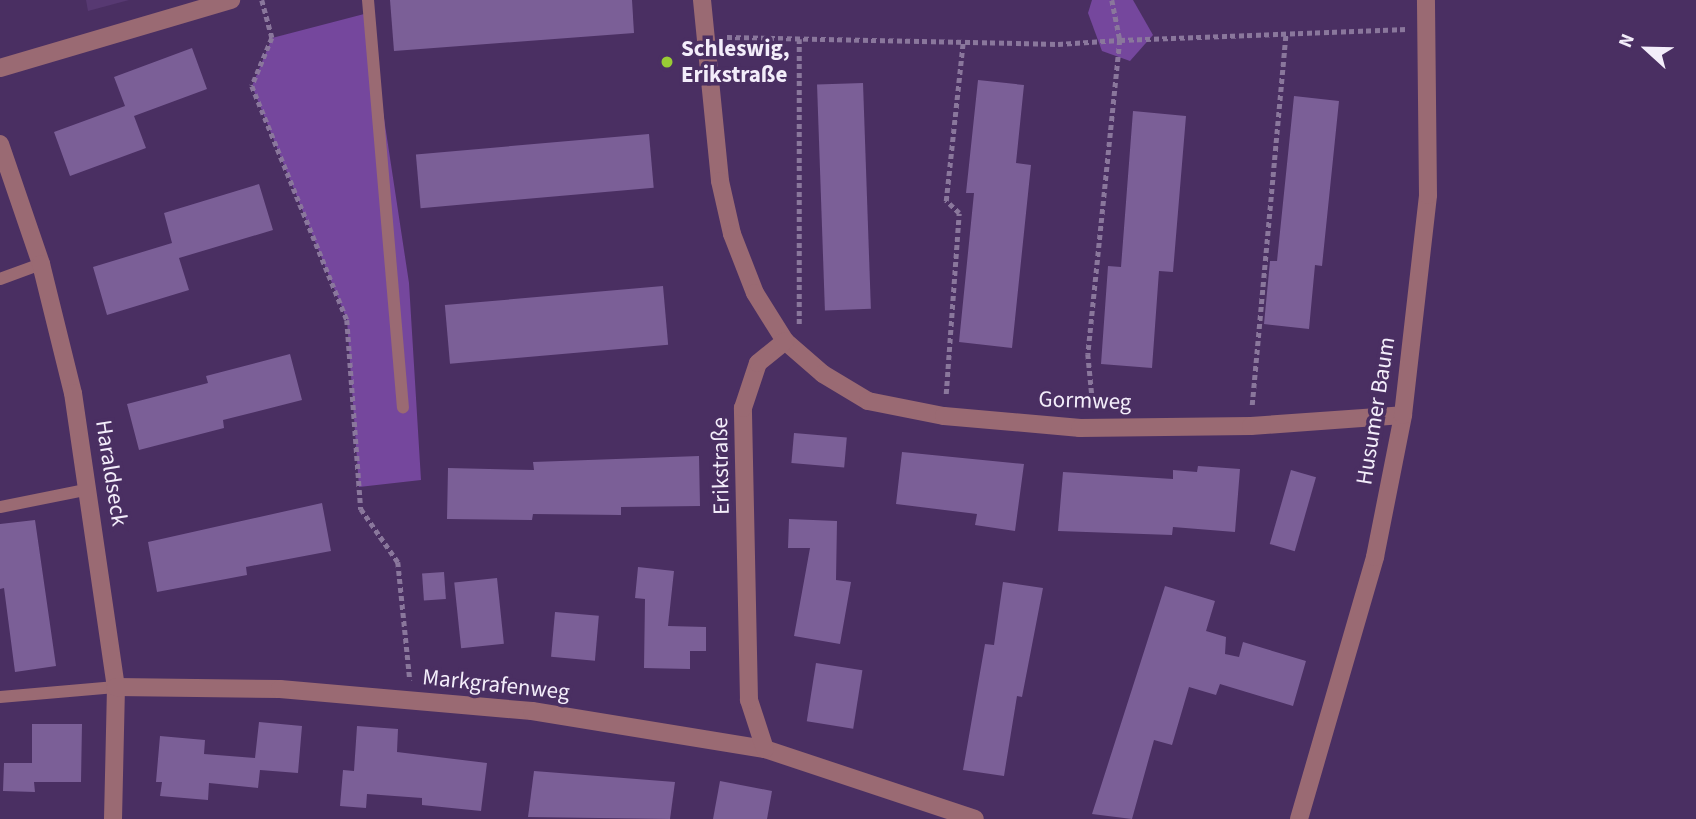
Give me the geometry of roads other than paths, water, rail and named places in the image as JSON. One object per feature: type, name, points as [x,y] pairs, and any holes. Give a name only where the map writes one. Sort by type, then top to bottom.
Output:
[{"type":"street","points":[[0,68],[231,0]]},
{"type":"street","points":[[702,0],[712,128],[732,234],[755,293],[785,341]]},
{"type":"street","name":"Husumer Baum","points":[[1299,819],[1375,557],[1404,415],[1428,195],[1426,0]]},
{"type":"street","name":"Haraldseck","points":[[0,144],[41,264],[73,393],[116,687],[113,819]]},
{"type":"street","name":"Gormweg","points":[[785,341],[823,374],[868,401],[944,416],[1096,428],[1251,426],[1404,415]]},
{"type":"street","name":"Erikstraße","points":[[765,750],[749,700],[743,408],[758,363],[785,341]]},
{"type":"street","name":"Markgrafenweg","points":[[116,687],[280,689],[532,711],[765,750],[975,819]]},
{"type":"lane","points":[[368,0],[403,407]]},
{"type":"lane","points":[[0,279],[41,264]]},
{"type":"lane","points":[[0,507],[89,489]]},
{"type":"lane","name":"Markgrafenweg","points":[[0,697],[116,687]]},
{"type":"place","name":"Schleswig, Erikstraße","points":[[667,62]]}]
